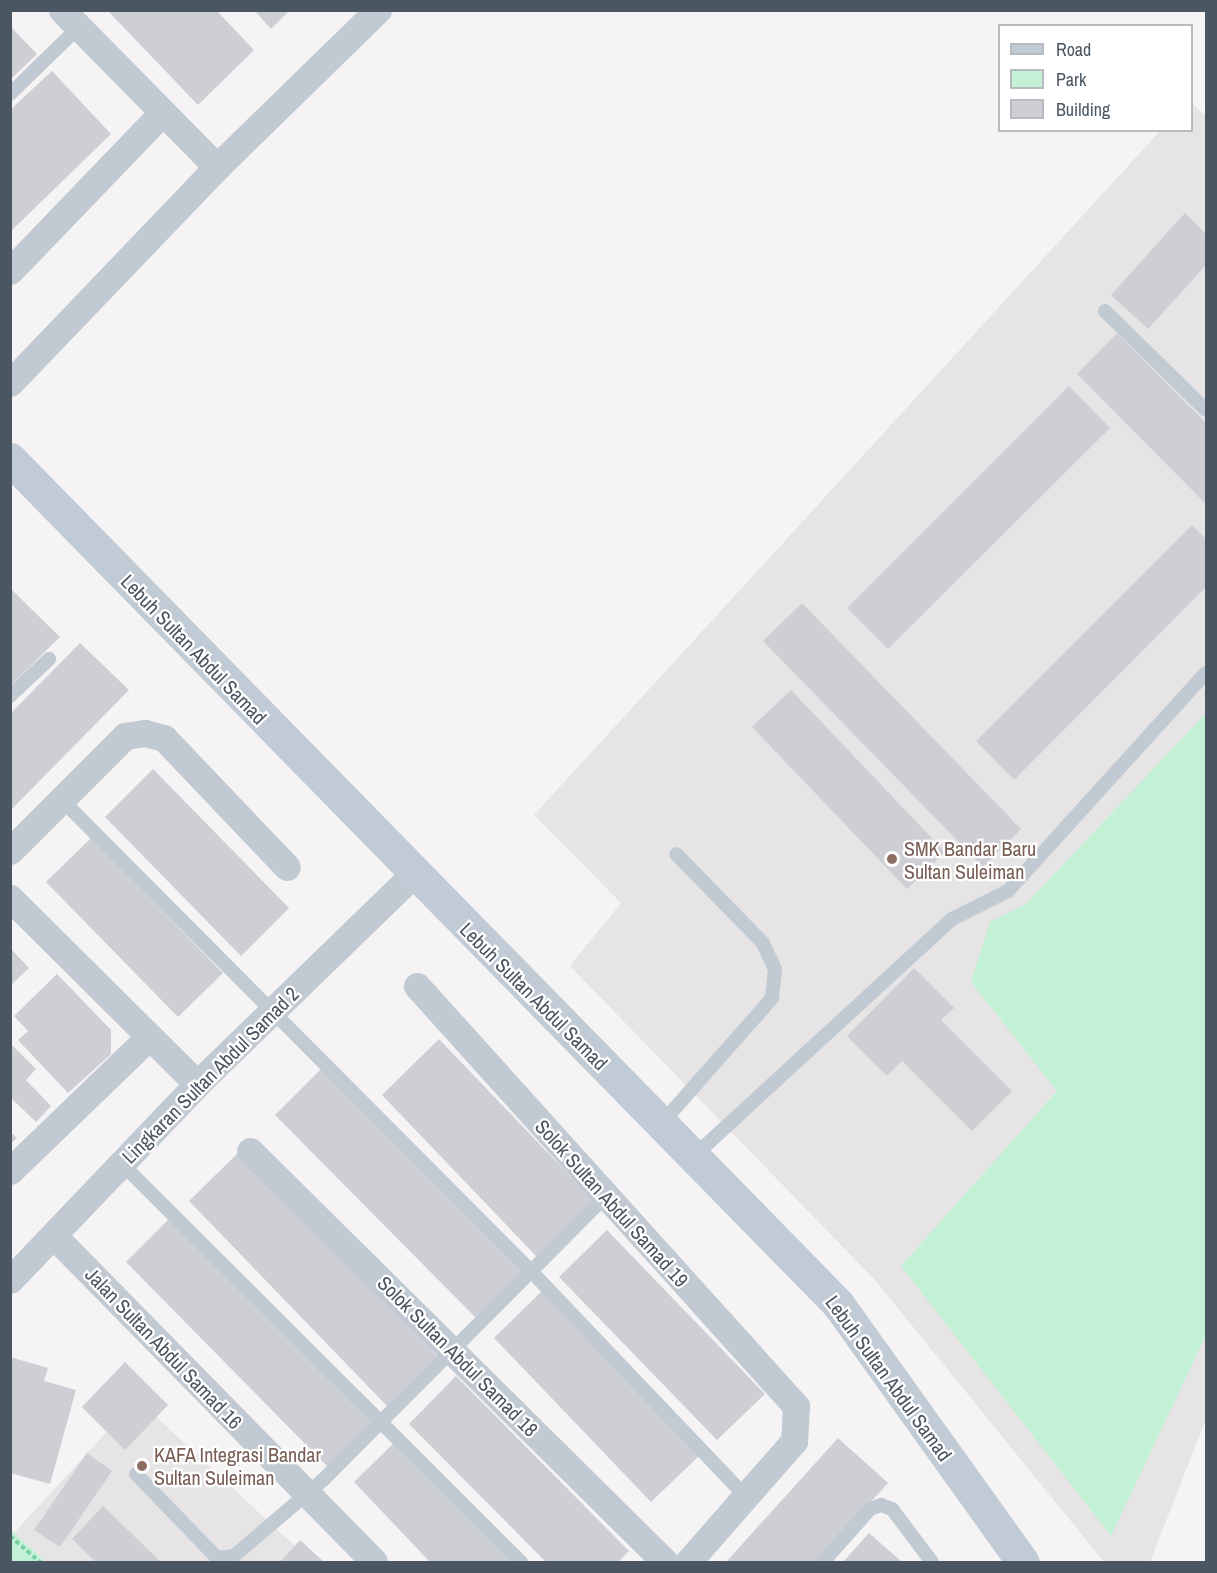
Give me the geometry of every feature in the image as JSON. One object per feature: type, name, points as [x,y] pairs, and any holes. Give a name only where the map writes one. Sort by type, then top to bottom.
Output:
[{"type":"street","points":[[10,383],[217,167],[378,10]]},
{"type":"street","points":[[71,19],[161,114],[217,167]]},
{"type":"street","points":[[10,271],[161,114]]},
{"type":"street","name":"Lebuh Sultan Abdul Samad","points":[[10,459],[413,874],[838,1304],[1023,1563]]},
{"type":"street","points":[[10,850],[125,736],[164,738],[287,867]]},
{"type":"street","name":"Lingkaran Sultan Abdul Samad 2","points":[[10,1281],[55,1237],[197,1084],[413,874]]},
{"type":"street","points":[[10,898],[197,1084]]},
{"type":"street","name":"Solok Sultan Abdul Samad 19","points":[[417,986],[796,1406],[799,1423],[794,1441],[745,1496]]},
{"type":"street","points":[[10,1171],[149,1037]]},
{"type":"street","name":"Solok Sultan Abdul Samad 18","points":[[250,1150],[665,1563]]},
{"type":"street","name":"Jalan Sultan Abdul Samad 16","points":[[55,1237],[374,1563]]},
{"type":"street","points":[[688,1563],[745,1496]]},
{"type":"lane","points":[[10,94],[71,19]]},
{"type":"lane","points":[[1105,311],[1206,410]]},
{"type":"lane","points":[[10,696],[49,659]]},
{"type":"lane","points":[[693,1157],[952,919],[1008,891],[1206,673]]},
{"type":"lane","points":[[61,799],[270,1013],[530,1270],[745,1496]]},
{"type":"lane","points":[[661,1124],[772,998],[776,969],[763,943],[676,854]]},
{"type":"lane","points":[[122,1164],[521,1563]]},
{"type":"lane","points":[[136,1474],[217,1558],[225,1559],[307,1494],[606,1196]]},
{"type":"lane","points":[[823,1563],[870,1509],[881,1505],[892,1509],[932,1563]]},
{"type":"path","points":[[10,1536],[40,1563]]},
{"type":"shaded area","name":"SMK Bandar Baru Sultan Suleiman","points":[[1193,104],[1206,117],[1206,1419],[1150,1562],[1104,1562],[875,1280],[570,966],[621,903],[534,815],[1159,132],[1193,132]]},
{"type":"shaded area","name":"KAFA Integrasi Bandar Sultan Suleiman","points":[[137,1399],[312,1562],[46,1562],[14,1533]]},
{"type":"green space","points":[[1206,713],[1206,1335],[1111,1536],[901,1266],[1057,1091],[971,982],[990,922],[1026,904]]},
{"type":"green space","points":[[11,1530],[46,1562],[11,1562]]},
{"type":"building","points":[[107,10],[216,10],[254,50],[198,105]]},
{"type":"building","points":[[254,10],[290,10],[271,29]]},
{"type":"building","points":[[10,26],[37,54],[10,80]]},
{"type":"building","points":[[52,71],[111,134],[10,232],[10,110]]},
{"type":"building","points":[[1185,213],[1206,234],[1206,265],[1148,329],[1111,295]]},
{"type":"building","points":[[1117,333],[1206,423],[1206,504],[1077,374]]},
{"type":"building","points":[[1069,386],[1110,428],[888,649],[847,608]]},
{"type":"building","points":[[1192,525],[1206,539],[1206,587],[1014,780],[976,741]]},
{"type":"building","points":[[10,588],[60,637],[10,686]]},
{"type":"building","points":[[802,603],[1021,829],[983,867],[763,641]]},
{"type":"building","points":[[80,643],[129,690],[10,811],[10,714]]},
{"type":"building","points":[[791,690],[945,852],[907,889],[752,727]]},
{"type":"building","points":[[153,769],[289,908],[241,956],[105,817]]},
{"type":"building","points":[[91,838],[223,973],[178,1017],[46,882]]},
{"type":"building","points":[[10,948],[29,968],[10,986]]},
{"type":"building","points":[[914,968],[954,1008],[941,1020],[1012,1091],[972,1131],[902,1061],[887,1076],[847,1036]]},
{"type":"building","points":[[57,974],[111,1030],[111,1054],[68,1093],[18,1040],[28,1031],[14,1016]]},
{"type":"building","points":[[439,1039],[594,1201],[537,1257],[382,1095]]},
{"type":"building","points":[[10,1043],[36,1069],[26,1080],[51,1106],[36,1122],[10,1097]]},
{"type":"building","points":[[323,1067],[524,1270],[477,1319],[275,1115]]},
{"type":"building","points":[[10,1132],[17,1138],[10,1144]]},
{"type":"building","points":[[239,1152],[437,1356],[387,1406],[189,1201]]},
{"type":"building","points":[[171,1217],[373,1423],[328,1467],[126,1262]]},
{"type":"building","points":[[607,1230],[765,1394],[717,1440],[559,1277]]},
{"type":"building","points":[[542,1291],[699,1456],[651,1502],[494,1338]]},
{"type":"building","points":[[10,1357],[48,1368],[44,1381],[76,1390],[50,1484],[10,1473]]},
{"type":"building","points":[[125,1362],[168,1405],[125,1450],[82,1407]]},
{"type":"building","points":[[456,1376],[629,1551],[618,1562],[546,1562],[409,1424]]},
{"type":"building","points":[[838,1438],[888,1483],[816,1562],[726,1562]]},
{"type":"building","points":[[397,1440],[513,1562],[430,1562],[354,1482]]},
{"type":"building","points":[[87,1453],[112,1471],[60,1547],[34,1530]]},
{"type":"building","points":[[103,1506],[161,1562],[96,1562],[72,1539]]},
{"type":"building","points":[[869,1533],[902,1562],[843,1562]]},
{"type":"building","points":[[300,1540],[324,1562],[280,1562]]},
{"type":"place","name":"SMK Bandar Baru Sultan Suleiman","points":[[892,859]]},
{"type":"place","name":"KAFA Integrasi Bandar Sultan Suleiman","points":[[142,1466]]}]
